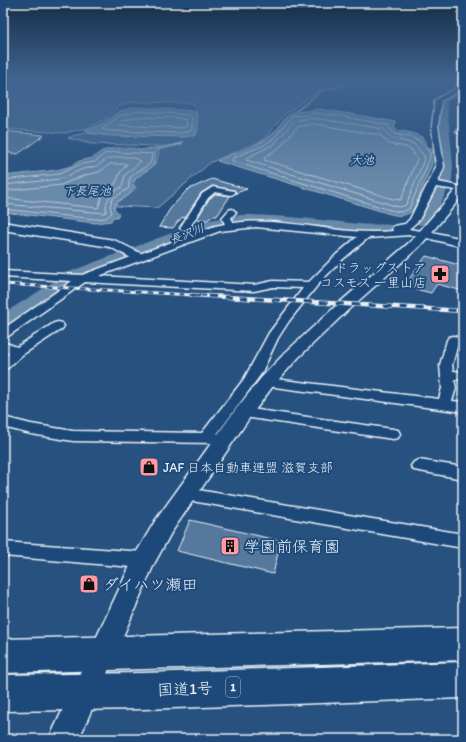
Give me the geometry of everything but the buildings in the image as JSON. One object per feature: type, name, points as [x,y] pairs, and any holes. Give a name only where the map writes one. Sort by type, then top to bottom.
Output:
[{"type":"highway","points":[[3,656],[463,644]]},
{"type":"highway","name":"国道1号","points":[[3,693],[85,692],[463,680]]},
{"type":"street","points":[[397,233],[398,228],[408,226],[414,220],[433,184],[440,167],[435,126],[436,115]]},
{"type":"street","points":[[433,184],[462,189]]},
{"type":"street","points":[[198,235],[186,228],[205,196],[213,189],[231,194]]},
{"type":"street","points":[[3,422],[31,429],[73,436],[216,438],[243,413],[267,382],[292,355],[343,307],[397,261],[424,234],[462,189]]},
{"type":"street","points":[[3,334],[57,302],[82,279],[137,257],[218,228],[230,220],[263,224],[305,224],[365,235],[384,236],[413,232],[463,243]]},
{"type":"street","points":[[3,226],[114,244],[137,257]]},
{"type":"street","points":[[64,739],[144,560],[162,527],[186,494],[216,438],[254,374],[274,335],[294,305],[310,285],[331,263],[365,235]]},
{"type":"street","points":[[3,274],[254,288],[272,284],[310,285]]},
{"type":"street","points":[[3,365],[18,352],[58,326]]},
{"type":"street","points":[[444,405],[449,388],[446,365],[453,340]]},
{"type":"street","points":[[3,346],[18,352]]},
{"type":"street","points":[[447,374],[463,376]]},
{"type":"street","points":[[267,382],[463,408]]},
{"type":"street","points":[[243,413],[393,434]]},
{"type":"street","points":[[419,466],[463,473]]},
{"type":"street","points":[[186,494],[463,541]]},
{"type":"street","points":[[3,549],[144,560]]},
{"type":"shaded area","points":[[3,115],[110,115],[90,127],[65,133],[3,129]]},
{"type":"shaded area","points":[[196,115],[284,115],[262,141],[211,162],[157,208],[116,206],[117,203],[134,190],[136,187],[133,184],[136,178],[140,174],[149,170],[156,163],[159,146],[91,144],[68,138],[87,133],[104,135],[182,137],[196,135],[198,132],[198,124]]},
{"type":"water","points":[[113,115],[195,115],[198,116],[195,135],[183,137],[118,136],[94,133],[85,130],[97,126]]},
{"type":"water","name":"大池","points":[[289,115],[355,115],[396,122],[394,127],[396,130],[412,133],[424,138],[427,146],[434,151],[434,159],[414,209],[405,215],[390,214],[217,161],[252,147],[264,140],[274,132]]},
{"type":"water","name":"下長尾池","points":[[174,145],[176,146],[157,150],[154,164],[131,183],[134,187],[129,195],[116,202],[114,208],[119,214],[117,217],[113,217],[111,221],[95,223],[3,212],[3,176],[57,170],[71,166],[79,161],[93,158],[102,151],[114,148],[132,148],[140,150]]},
{"type":"waterway","name":"長沢川","points":[[421,220],[433,203],[444,180],[446,165],[442,115]]},
{"type":"waterway","points":[[175,145],[181,144],[182,142]]},
{"type":"waterway","name":"長沢川","points":[[3,324],[76,276],[209,225],[241,220],[265,220],[363,230],[390,230]]},
{"type":"railway","points":[[3,284],[204,296]]},
{"type":"railway","points":[[192,295],[204,296]]},
{"type":"railway","points":[[204,296],[209,296]]},
{"type":"railway","points":[[204,296],[463,311]]},
{"type":"place","name":"ドラッグストア コスモス 一里山店","points":[[440,274]]},
{"type":"place","name":"JAF 日本自動車連盟 滋賀支部","points":[[149,467]]},
{"type":"place","name":"学園前保育園","points":[[230,546]]},
{"type":"place","name":"ダイハツ瀬田","points":[[89,584]]}]
